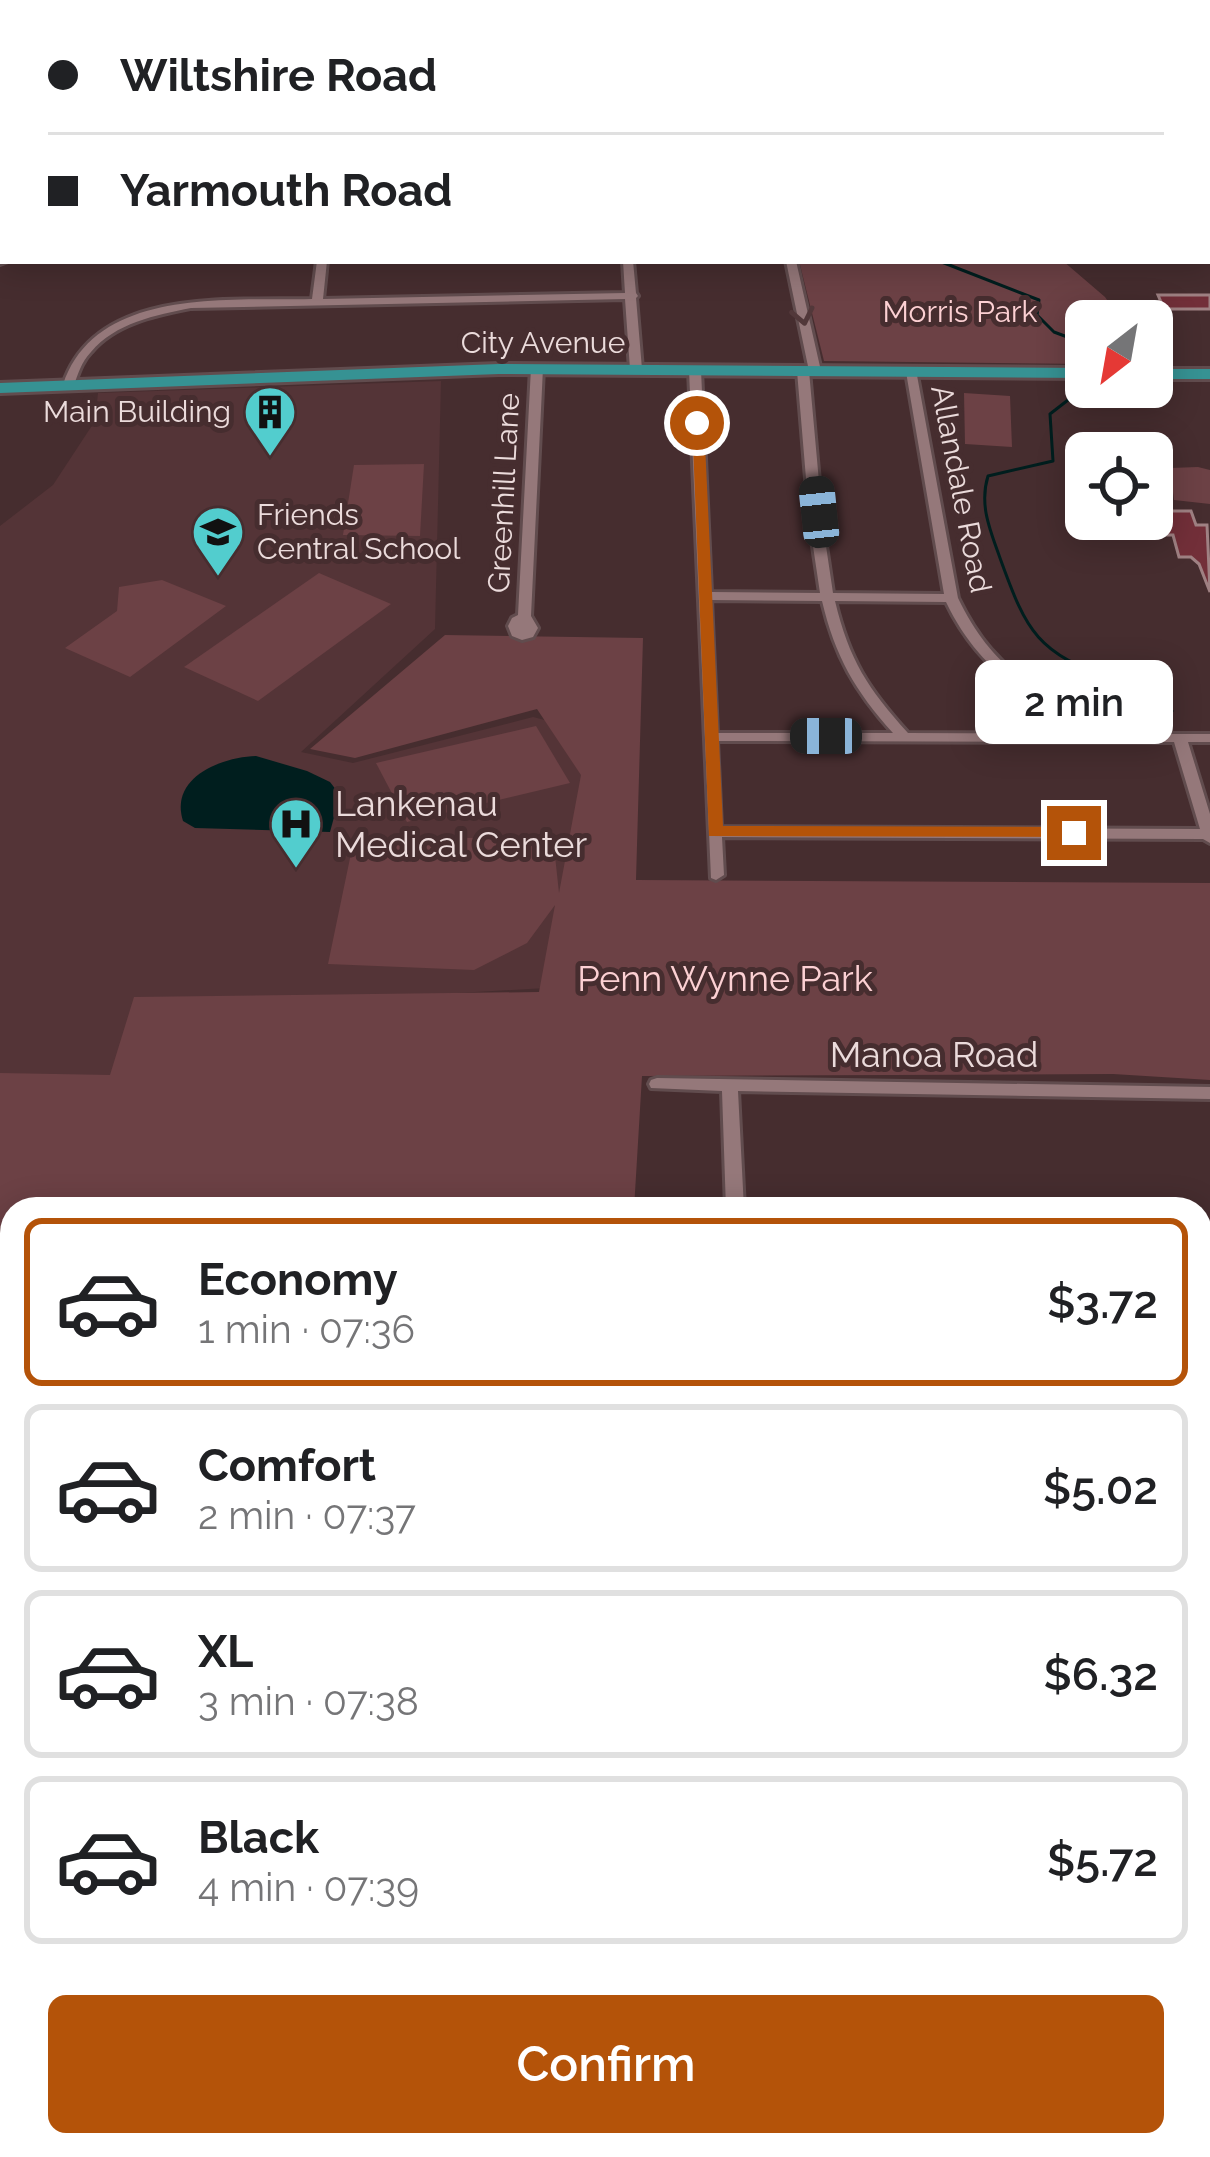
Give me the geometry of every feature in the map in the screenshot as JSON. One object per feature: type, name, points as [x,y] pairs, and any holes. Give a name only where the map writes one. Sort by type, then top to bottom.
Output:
[{"type":"highway","name":"City Avenue","points":[[0,388],[538,368],[1065,373]]},
{"type":"highway","points":[[1173,374],[1210,374]]},
{"type":"street","points":[[317,301],[322,264]]},
{"type":"street","points":[[628,264],[636,369]]},
{"type":"street","points":[[791,264],[809,371],[829,597],[851,669],[870,701],[903,736]]},
{"type":"street","points":[[68,386],[75,362],[88,346],[144,316],[191,305],[633,296]]},
{"type":"street","name":"Greenhill Lane","points":[[524,620],[538,368]]},
{"type":"street","points":[[695,370],[716,875]]},
{"type":"street","name":"Allandale Road","points":[[911,372],[952,598],[982,654],[1014,682],[1064,709],[1149,738]]},
{"type":"street","points":[[704,596],[952,598]]},
{"type":"street","points":[[1054,738],[1064,709]]},
{"type":"street","points":[[711,737],[1210,738]]},
{"type":"street","points":[[715,832],[1210,835],[1180,738]]},
{"type":"street","name":"Manoa Road","points":[[657,1084],[1210,1093]]},
{"type":"street","points":[[730,1087],[735,1197]]},
{"type":"shaded area","points":[[441,381],[435,629],[301,752],[353,763],[533,717],[607,736],[580,986],[146,1011],[117,1091],[0,1091],[0,526],[53,485],[95,421],[98,393]]},
{"type":"green space","name":"Morris Park","points":[[800,264],[1066,264],[1107,300],[1065,300],[1065,364],[824,361]]},
{"type":"green space","points":[[964,393],[1010,396],[1012,447],[965,444]]},
{"type":"green space","points":[[424,464],[420,536],[343,535],[354,465]]},
{"type":"green space","points":[[1173,468],[1210,470],[1210,504],[1174,500]]},
{"type":"green space","points":[[319,573],[391,604],[258,701],[184,667]]},
{"type":"green space","points":[[162,580],[226,606],[130,677],[65,648],[117,611],[119,587]]},
{"type":"green space","name":"Penn Wynne Park","points":[[445,635],[643,638],[636,880],[1210,883],[1210,1080],[1113,1074],[642,1076],[635,1197],[0,1197],[0,1073],[110,1075],[134,997],[539,992],[555,905],[527,943],[474,970],[328,964],[354,839],[553,837],[559,893],[581,775],[537,709],[355,758],[310,749]]},
{"type":"green space","points":[[536,726],[570,783],[407,822],[376,763]]},
{"type":"water","points":[[256,756],[330,782],[340,795],[330,832],[195,828],[183,821],[181,806],[191,781],[214,765]]},
{"type":"building","points":[[1158,295],[1210,295],[1210,309],[1173,309],[1173,300],[1160,300]]},
{"type":"building","points":[[1173,511],[1191,511],[1196,525],[1207,525],[1210,592],[1199,564],[1191,557],[1179,557]]},
{"type":"waterway","points":[[947,264],[1039,300],[1037,315],[1065,336]]},
{"type":"waterway","points":[[1065,402],[1050,414],[1053,461],[988,476],[985,507],[989,527],[1018,605],[1038,637],[1068,660],[1145,692],[1172,711]]},
{"type":"place","name":"Main Building","points":[[270,458]]},
{"type":"place","name":"Friends Central School","points":[[218,578]]},
{"type":"place","name":"Lankenau Medical Center","points":[[296,870]]},
{"type":"route","points":[[697,423],[715,832],[1074,833]]}]
